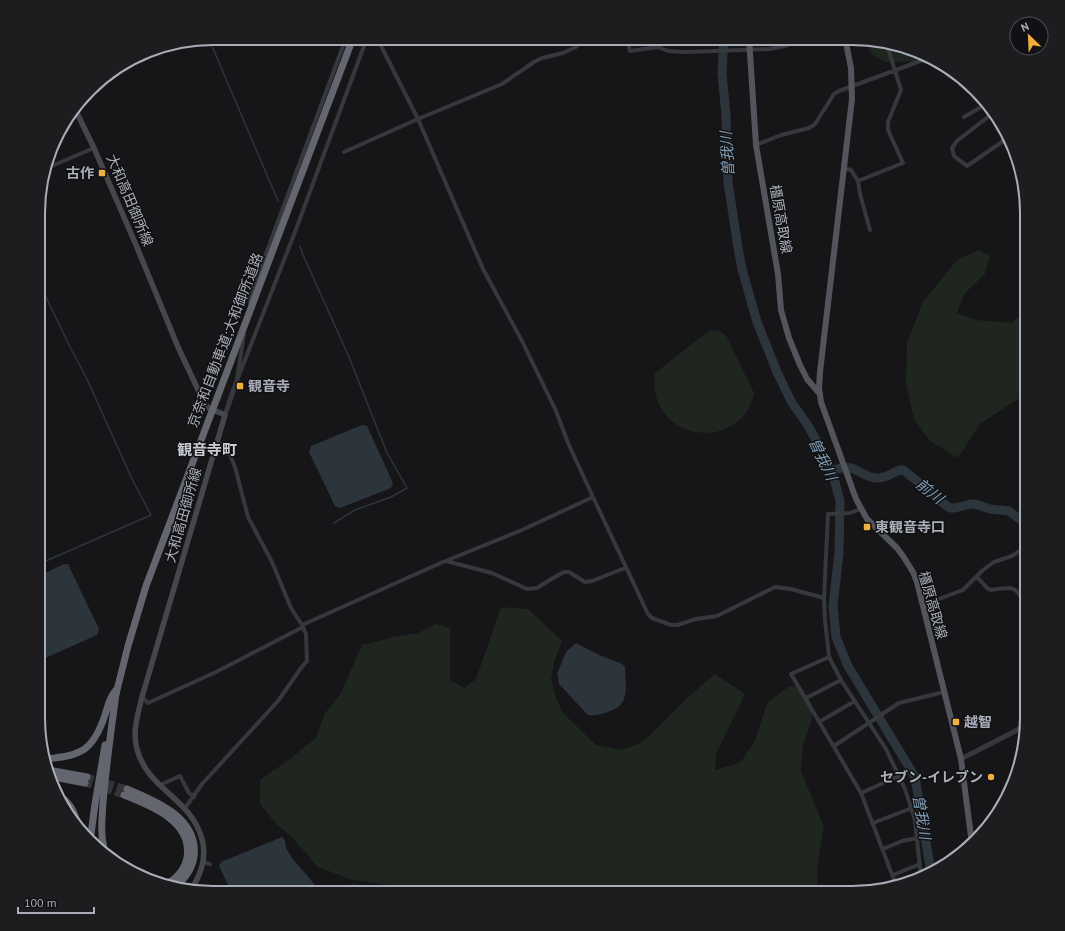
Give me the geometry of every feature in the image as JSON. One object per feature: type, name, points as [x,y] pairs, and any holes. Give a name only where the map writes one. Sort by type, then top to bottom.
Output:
[{"type":"highway","name":"京奈和自動車道;大和御所道路","points":[[91,834],[100,772],[115,692],[146,586],[350,45]]},
{"type":"highway","points":[[50,758],[70,756],[84,750],[90,745],[100,730],[110,698],[115,692]]},
{"type":"highway","points":[[104,845],[102,825],[105,778],[115,692]]},
{"type":"highway","points":[[54,772],[86,780],[56,777]]},
{"type":"highway","points":[[172,881],[178,876],[187,860],[188,846],[183,833],[175,822],[161,812],[126,792],[154,802],[170,811],[181,820],[190,831],[194,845],[193,859],[188,872],[179,883]]},
{"type":"main road","name":"橿原高取線","points":[[749,45],[756,145],[778,274],[783,318],[792,345],[807,379],[820,394]]},
{"type":"main road","name":"橿原高取線","points":[[846,45],[852,87],[851,108],[820,372],[820,394],[824,411],[860,508],[870,523],[897,548],[908,564],[917,582],[961,759],[971,837]]},
{"type":"main road","name":"大和高田御所線","points":[[78,114],[94,148],[178,347],[205,405],[225,415],[142,697],[135,731],[137,749],[142,764],[148,774],[185,808],[199,828],[204,845],[206,863],[194,885]]},
{"type":"street","points":[[236,383],[239,359],[253,288],[343,45]]},
{"type":"street","points":[[225,415],[364,45]]},
{"type":"street","points":[[381,45],[418,119],[483,269],[542,383],[625,568],[652,618],[671,625],[677,625],[696,619],[717,616],[776,587],[791,589],[824,598]]},
{"type":"street","points":[[344,152],[502,84],[534,62],[542,58],[563,53],[578,45]]},
{"type":"street","points":[[629,45],[630,51],[658,47],[668,51],[749,50],[770,49],[787,45]]},
{"type":"street","points":[[858,180],[903,163],[888,130],[888,122],[901,90],[888,49]]},
{"type":"street","points":[[756,145],[781,135],[810,128],[815,124],[834,94],[922,60]]},
{"type":"street","points":[[964,117],[982,107]]},
{"type":"street","points":[[989,116],[957,141],[952,148],[954,156],[967,166],[1004,141]]},
{"type":"street","points":[[52,166],[94,148]]},
{"type":"street","points":[[843,168],[851,170],[858,180],[860,194],[870,230]]},
{"type":"street","points":[[185,808],[202,784],[278,701],[307,661],[307,641],[302,626],[291,608],[272,562],[248,517],[235,467],[226,446],[217,442]]},
{"type":"street","points":[[142,697],[148,703],[216,672],[302,626],[371,593],[522,530],[593,497]]},
{"type":"street","points":[[860,508],[850,513],[828,514],[824,598],[829,656],[841,680],[870,722],[886,749],[899,776],[912,808],[921,871]]},
{"type":"street","points":[[923,605],[963,590],[983,570],[994,562],[1012,556],[1020,551]]},
{"type":"street","points":[[446,561],[492,573],[527,589],[537,588],[564,572],[569,572],[585,582],[592,581],[625,568]]},
{"type":"street","points":[[977,576],[990,590],[1012,588],[1020,595]]},
{"type":"street","points":[[829,656],[791,674],[861,793],[895,880]]},
{"type":"street","points":[[806,698],[841,680]]},
{"type":"street","points":[[834,746],[898,703],[944,692]]},
{"type":"street","points":[[819,722],[855,702]]},
{"type":"street","points":[[961,759],[1020,729]]},
{"type":"street","points":[[160,785],[180,776],[189,793],[194,797]]},
{"type":"street","points":[[861,793],[899,776]]},
{"type":"street","points":[[873,823],[912,808]]},
{"type":"street","points":[[883,849],[902,841],[917,838]]},
{"type":"street","points":[[893,875],[920,864]]},
{"type":"shaded area","points":[[868,45],[885,48],[924,61],[885,62],[870,53]]},
{"type":"shaded area","points":[[979,250],[990,256],[985,274],[964,294],[957,313],[976,320],[1012,323],[1015,319],[1020,317],[1020,398],[980,424],[958,458],[930,441],[914,419],[906,383],[907,343],[923,302],[957,260]]},
{"type":"shaded area","points":[[710,330],[720,331],[727,337],[754,393],[746,413],[732,425],[715,432],[697,432],[679,426],[665,414],[656,396],[655,373]]},
{"type":"shaded area","points":[[362,425],[367,426],[393,483],[391,488],[340,508],[335,506],[309,452],[311,446]]},
{"type":"shaded area","points":[[64,564],[68,564],[99,629],[97,635],[45,658],[45,573]]},
{"type":"shaded area","points":[[501,607],[528,609],[562,641],[554,662],[551,680],[562,712],[596,745],[621,750],[643,742],[687,698],[715,674],[745,694],[716,754],[715,770],[740,763],[755,741],[767,703],[788,687],[801,686],[811,703],[812,718],[803,746],[801,771],[824,827],[817,867],[818,886],[392,886],[350,879],[318,867],[292,837],[277,825],[260,804],[260,780],[316,738],[325,713],[340,695],[362,645],[418,633],[436,624],[450,628],[450,680],[464,688],[476,679]]},
{"type":"shaded area","points":[[576,643],[599,655],[622,664],[625,667],[626,687],[624,699],[617,708],[602,714],[588,715],[559,684],[557,673],[566,652]]},
{"type":"shaded area","points":[[282,837],[285,840],[286,848],[292,858],[316,886],[229,886],[219,866],[221,862]]},
{"type":"waterway","points":[[212,45],[278,201]]},
{"type":"waterway","name":"曽我川","points":[[724,45],[722,73],[726,115],[728,182],[742,269],[757,322],[777,372],[792,403],[807,424],[819,445],[825,462],[832,471],[840,501],[839,553],[833,606],[836,637],[848,666],[915,777],[930,867]]},
{"type":"waterway","points":[[300,246],[349,357],[387,453],[407,488],[391,497],[355,510],[334,523]]},
{"type":"waterway","points":[[45,294],[86,377],[132,479],[151,515],[45,561]]},
{"type":"waterway","name":"前川","points":[[832,471],[840,468],[851,468],[864,475],[879,478],[903,470],[950,508],[975,504],[990,509],[1009,511],[1020,520]]},
{"type":"tunnel","points":[[87,777],[127,789]]},
{"type":"tunnel","points":[[85,783],[124,795]]},
{"type":"place","name":"古作","points":[[102,173]]},
{"type":"place","name":"観音寺","points":[[240,386]]},
{"type":"place","name":"東観音寺口","points":[[867,527]]},
{"type":"place","name":"越智","points":[[956,722]]},
{"type":"place","name":"セブン-イレブン","points":[[991,777]]},
{"type":"district","name":"観音寺町","points":[[207,449]]}]
